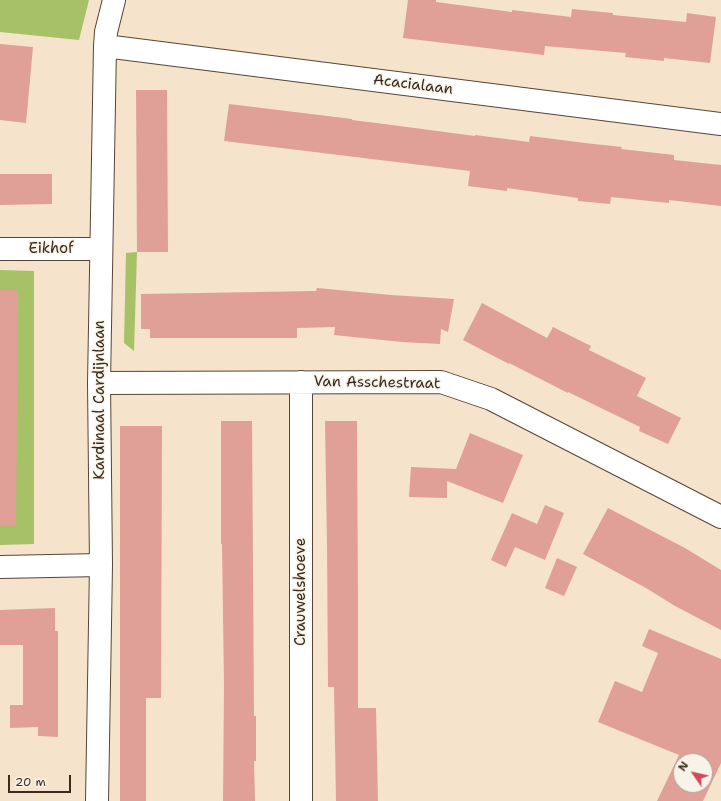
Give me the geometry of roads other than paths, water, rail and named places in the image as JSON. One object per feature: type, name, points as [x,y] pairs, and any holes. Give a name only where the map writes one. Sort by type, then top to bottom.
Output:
[{"type":"street","name":"Kardinaal Cardijnlaan","points":[[97,801],[101,565],[99,384],[105,46],[106,32],[114,0]]},
{"type":"street","name":"Acacialaan","points":[[105,46],[721,124]]},
{"type":"street","name":"Eikhof","points":[[0,249],[101,249]]},
{"type":"street","name":"Crauwelshoeve","points":[[301,382],[301,801]]},
{"type":"street","name":"Van Asschestraat","points":[[99,384],[441,382],[491,400],[721,517]]},
{"type":"street","points":[[0,567],[101,565]]}]
